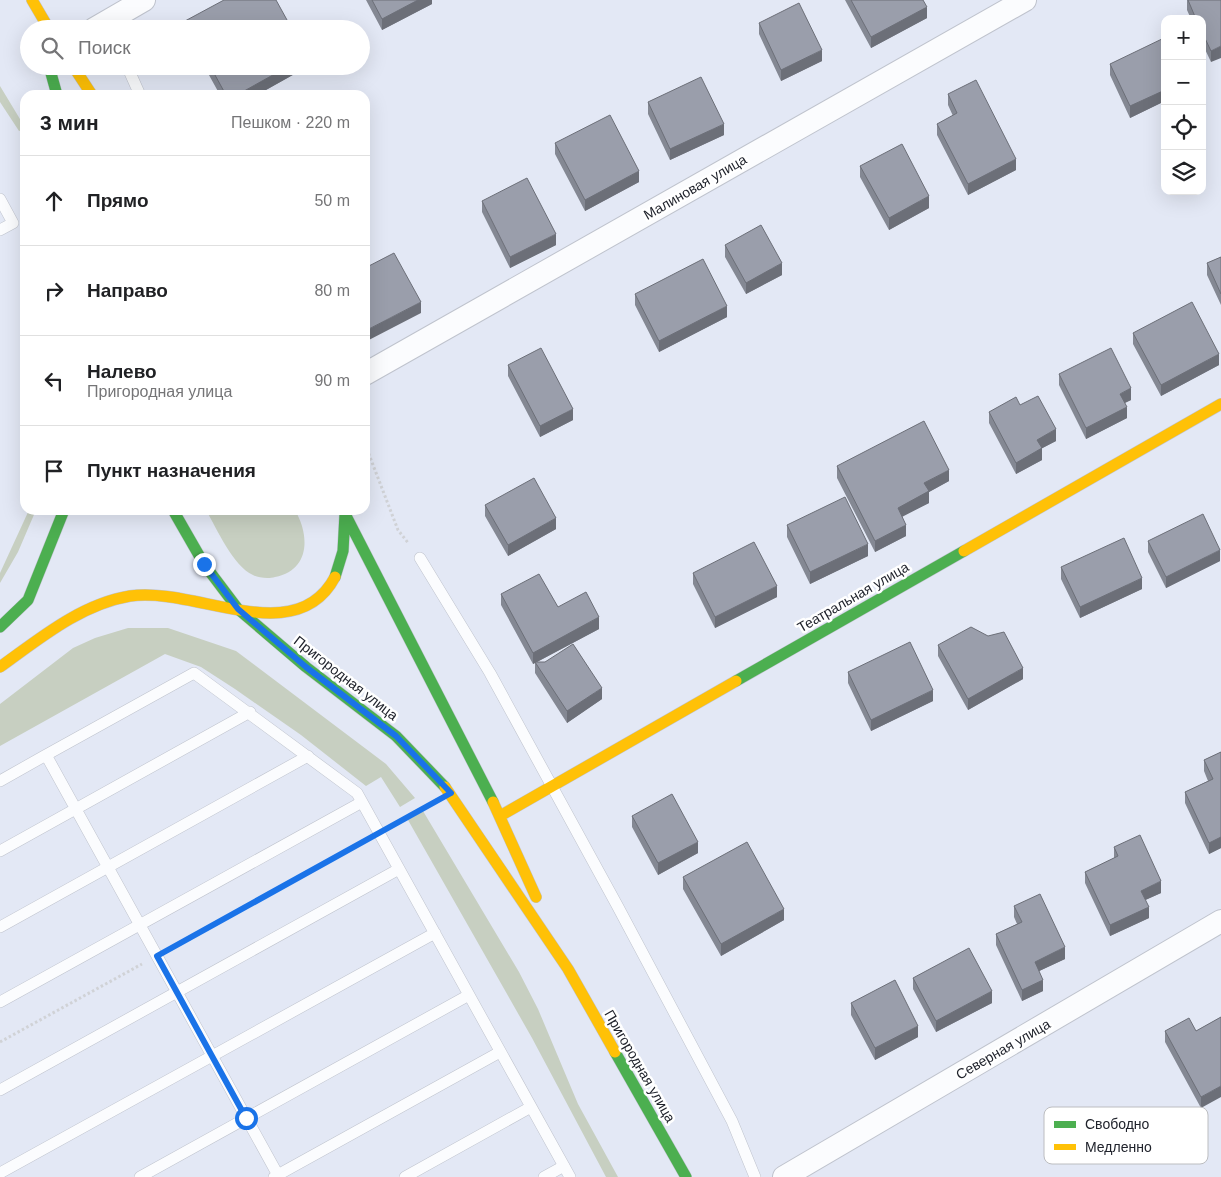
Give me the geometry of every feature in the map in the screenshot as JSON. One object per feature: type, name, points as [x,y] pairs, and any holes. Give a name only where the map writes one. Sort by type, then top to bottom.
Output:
[{"type":"main road","points":[[31,0],[36,20]]},
{"type":"main road","points":[[31,0],[43,20]]},
{"type":"main road","points":[[51,75],[56,90]]},
{"type":"main road","points":[[79,75],[89,90]]},
{"type":"main road","name":"Театральная улица","points":[[500,816],[1221,404]]},
{"type":"main road","points":[[0,627],[28,600],[62,515]]},
{"type":"main road","name":"Пригородная улица","points":[[176,515],[204,564],[238,609],[306,667],[396,736],[451,793],[568,969],[686,1177]]},
{"type":"main road","points":[[0,667],[55,628],[97,606],[148,594],[191,598],[269,614],[299,612],[322,598],[335,577],[346,544],[344,515]]},
{"type":"main road","name":"Пригородная улица","points":[[346,515],[500,816],[568,969]]},
{"type":"street","points":[[113,20],[144,0]]},
{"type":"street","name":"Малиновая улица","points":[[370,371],[1025,0]]},
{"type":"street","name":"Северная улица","points":[[784,1177],[1221,921]]},
{"type":"lane","points":[[131,75],[138,90]]},
{"type":"lane","points":[[0,199],[13,222],[0,230]]},
{"type":"lane","points":[[420,558],[490,673],[618,906],[727,1112],[755,1177]]},
{"type":"lane","points":[[0,780],[194,673],[250,712],[357,793],[570,1177]]},
{"type":"lane","points":[[0,851],[250,712]]},
{"type":"lane","points":[[46,755],[277,1176],[500,1052]]},
{"type":"lane","points":[[0,927],[308,756]]},
{"type":"lane","points":[[0,1002],[362,802]]},
{"type":"lane","points":[[0,1090],[400,869]]},
{"type":"lane","points":[[0,1173],[435,933]]},
{"type":"lane","points":[[140,1177],[469,995]]},
{"type":"lane","points":[[405,1177],[531,1108]]},
{"type":"lane","points":[[544,1177],[564,1166]]},
{"type":"path","points":[[370,457],[398,530],[420,558]]},
{"type":"path","points":[[0,1042],[451,793]]},
{"type":"shaded area","points":[[0,86],[20,119],[20,131],[19,131],[0,102]]},
{"type":"shaded area","points":[[27,515],[34,515],[18,552],[0,583],[0,573]]},
{"type":"shaded area","points":[[209,515],[298,515],[303,530],[304,551],[301,560],[287,573],[270,578],[258,577],[239,564],[220,537]]},
{"type":"shaded area","points":[[128,628],[168,628],[236,651],[386,764],[415,798],[400,807],[381,777],[366,786],[301,735],[235,689],[201,667],[165,654],[0,746],[0,704],[73,648],[95,638]]},
{"type":"shaded area","points":[[423,811],[519,972],[538,1009],[578,1104],[618,1177],[606,1177],[532,1038],[408,820]]},
{"type":"building","points":[[224,0],[276,0],[287,20],[187,20]]},
{"type":"building","points":[[372,0],[418,0],[382,19]]},
{"type":"building","points":[[851,0],[923,0],[927,7],[871,37]]},
{"type":"building","points":[[1188,0],[1221,0],[1221,46],[1211,51],[1206,40],[1206,15],[1194,15]]},
{"type":"building","points":[[799,3],[822,50],[781,70],[759,23]]},
{"type":"building","points":[[1161,39],[1161,92],[1130,106],[1110,64]]},
{"type":"building","points":[[215,75],[273,75],[246,90],[223,90]]},
{"type":"building","points":[[701,77],[724,124],[670,149],[648,102]]},
{"type":"building","points":[[976,80],[1016,159],[968,184],[937,124],[957,113],[948,94]]},
{"type":"building","points":[[610,115],[639,171],[585,200],[555,143]]},
{"type":"building","points":[[902,144],[929,196],[889,218],[860,166]]},
{"type":"building","points":[[527,178],[556,234],[510,257],[482,201]]},
{"type":"building","points":[[761,225],[782,263],[746,283],[725,245]]},
{"type":"building","points":[[394,253],[421,302],[370,328],[370,265]]},
{"type":"building","points":[[1221,257],[1221,294],[1207,263]]},
{"type":"building","points":[[703,259],[727,306],[659,341],[635,294]]},
{"type":"building","points":[[1192,302],[1219,354],[1161,385],[1133,333]]},
{"type":"building","points":[[541,348],[573,409],[540,426],[508,365]]},
{"type":"building","points":[[1111,348],[1131,388],[1120,394],[1127,407],[1086,428],[1059,374]]},
{"type":"building","points":[[1038,396],[1056,429],[1037,440],[1042,448],[1016,463],[989,412],[1016,397],[1020,405]]},
{"type":"building","points":[[924,421],[949,470],[924,483],[929,491],[898,508],[906,525],[875,541],[837,466]]},
{"type":"building","points":[[534,478],[556,518],[508,545],[485,505]]},
{"type":"building","points":[[845,497],[868,544],[810,572],[787,525]]},
{"type":"building","points":[[1203,514],[1220,550],[1166,577],[1148,541]]},
{"type":"building","points":[[1124,538],[1142,578],[1080,607],[1061,567]]},
{"type":"building","points":[[754,542],[777,586],[715,617],[693,573]]},
{"type":"building","points":[[539,574],[558,607],[586,592],[599,617],[533,653],[501,594]]},
{"type":"building","points":[[971,627],[988,636],[1004,632],[1023,668],[968,699],[938,645]]},
{"type":"building","points":[[910,642],[933,690],[871,720],[848,672]]},
{"type":"building","points":[[573,644],[602,688],[567,711],[535,662],[545,662]]},
{"type":"building","points":[[1221,752],[1221,837],[1209,843],[1185,792],[1213,779],[1204,760]]},
{"type":"building","points":[[672,794],[698,842],[658,863],[632,816]]},
{"type":"building","points":[[1140,835],[1161,881],[1141,891],[1149,907],[1110,925],[1085,872],[1118,856],[1114,847]]},
{"type":"building","points":[[747,842],[784,909],[721,944],[683,877]]},
{"type":"building","points":[[1040,894],[1065,947],[1035,962],[1043,980],[1022,990],[996,934],[1022,922],[1014,906]]},
{"type":"building","points":[[969,948],[992,991],[936,1021],[913,978]]},
{"type":"building","points":[[895,980],[918,1026],[875,1048],[851,1003]]},
{"type":"building","points":[[1221,1017],[1221,1086],[1201,1097],[1165,1031],[1189,1018],[1196,1031]]},
{"type":"traffic: fast","points":[[51,75],[56,90]]},
{"type":"traffic: fast","points":[[0,627],[28,600],[62,515]]},
{"type":"traffic: fast","points":[[176,515],[204,564],[238,609],[306,667],[396,736],[445,787]]},
{"type":"traffic: fast","points":[[335,577],[343,551],[345,515]]},
{"type":"traffic: fast","points":[[346,515],[493,802]]},
{"type":"traffic: fast","points":[[736,681],[964,551]]},
{"type":"traffic: fast","points":[[615,1052],[686,1177]]},
{"type":"traffic: slow","points":[[32,0],[44,20]]},
{"type":"traffic: slow","points":[[79,75],[89,90]]},
{"type":"traffic: slow","points":[[964,551],[1221,404]]},
{"type":"traffic: slow","points":[[0,667],[61,624],[112,600],[130,596],[156,595],[270,613],[296,610],[318,599],[335,577]]},
{"type":"traffic: slow","points":[[500,816],[736,681]]},
{"type":"traffic: slow","points":[[445,787],[568,969],[615,1052]]},
{"type":"traffic: slow","points":[[493,802],[536,897]]},
{"type":"route","points":[[204,564],[238,609],[306,667],[396,736],[451,793],[157,956],[246,1118]]}]
